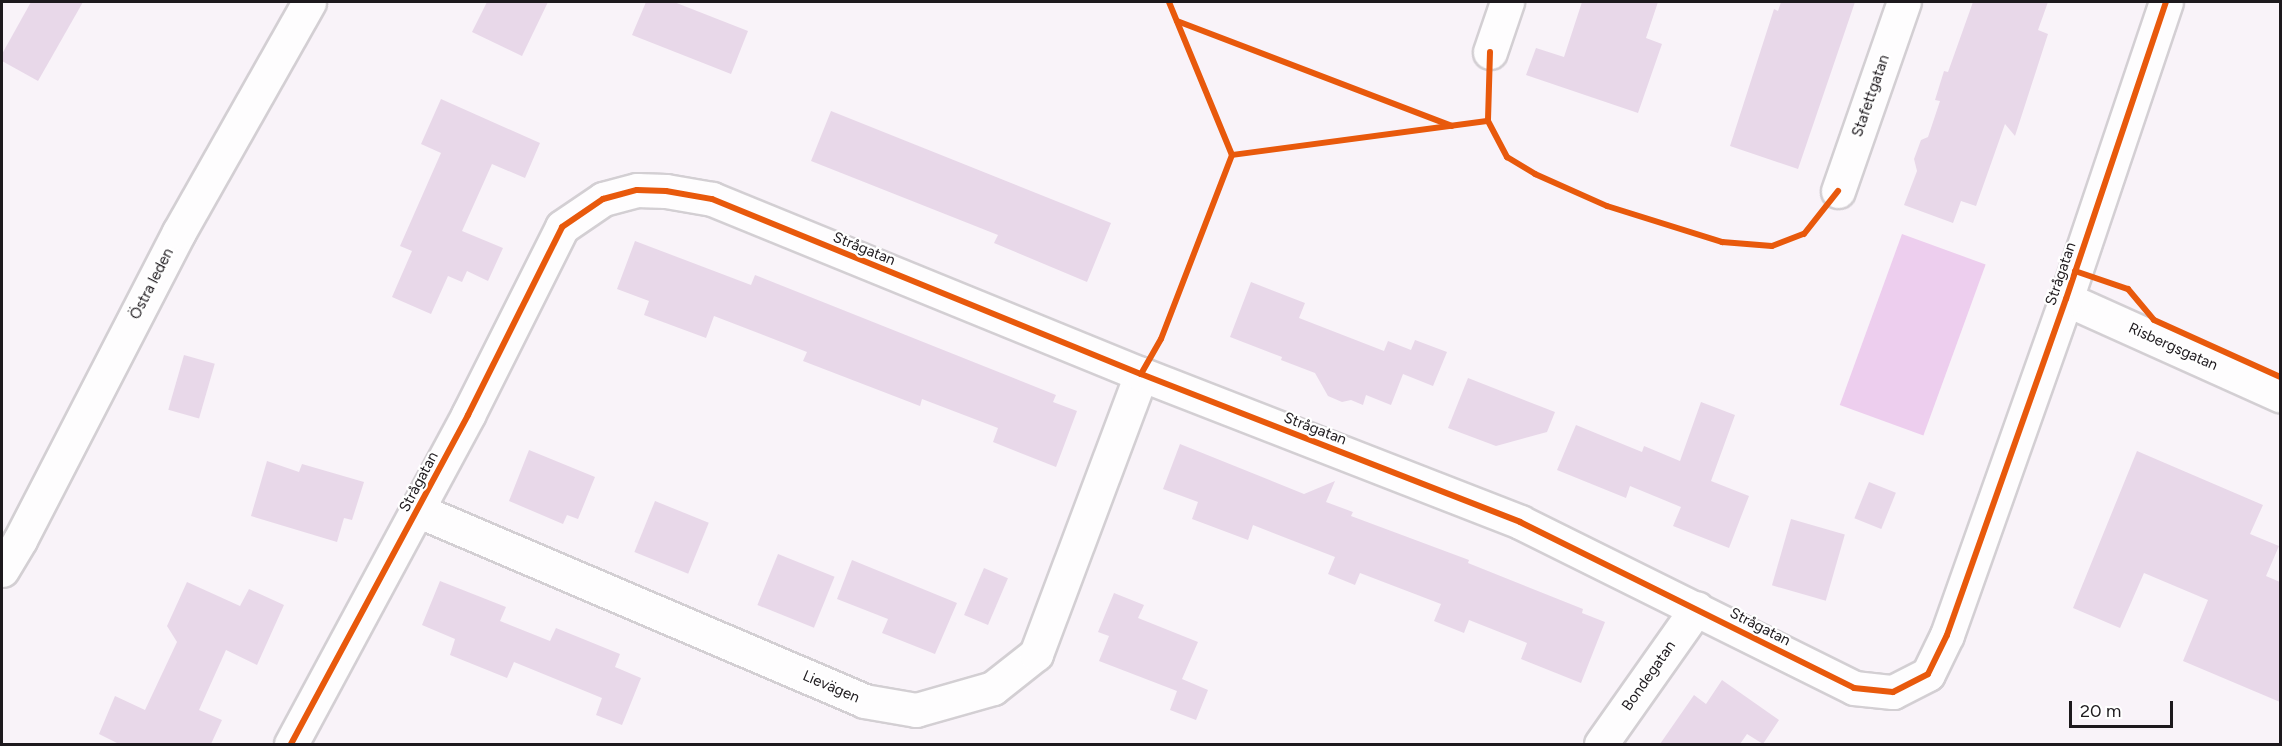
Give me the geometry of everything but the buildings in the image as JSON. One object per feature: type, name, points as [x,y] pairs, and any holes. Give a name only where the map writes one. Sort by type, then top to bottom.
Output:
[{"type":"street","name":"Östra leden","points":[[2,570],[20,540],[180,232],[309,2]]},
{"type":"street","points":[[1490,52],[1508,2]]},
{"type":"street","name":"Stafettgatan","points":[[1838,191],[1904,2]]},
{"type":"street","name":"Strågatan","points":[[291,744],[468,415],[562,227],[603,200],[637,190],[666,191],[712,200],[1142,374],[1520,522],[1854,688],[1893,692],[1928,674],[1947,635],[2066,299],[2166,2]]},
{"type":"street","name":"Risbergsgatan","points":[[2066,299],[2280,395]]},
{"type":"street","name":"Lievägen","points":[[417,510],[864,701],[916,710],[993,688],[1036,654],[1142,374]]},
{"type":"street","name":"Bondegatan","points":[[1601,744],[1698,609]]},
{"type":"shaded area","points":[[1902,234],[1986,264],[1923,435],[1840,405]]},
{"type":"cycle path","points":[[1141,374],[1161,339],[1232,155],[1169,2]]},
{"type":"cycle path","points":[[291,744],[468,415],[562,227],[603,199],[637,190],[666,191],[712,199],[1141,374],[1520,522],[1854,688],[1893,692],[1928,674],[1947,635],[2066,299],[2166,2]]},
{"type":"cycle path","points":[[1177,21],[1452,126]]},
{"type":"cycle path","points":[[1490,52],[1488,121],[1507,157],[1535,174],[1607,206],[1722,242],[1772,246],[1804,234],[1838,191]]},
{"type":"cycle path","points":[[1232,155],[1488,121]]},
{"type":"cycle path","points":[[2075,271],[2128,289],[2154,320],[2280,377]]}]
